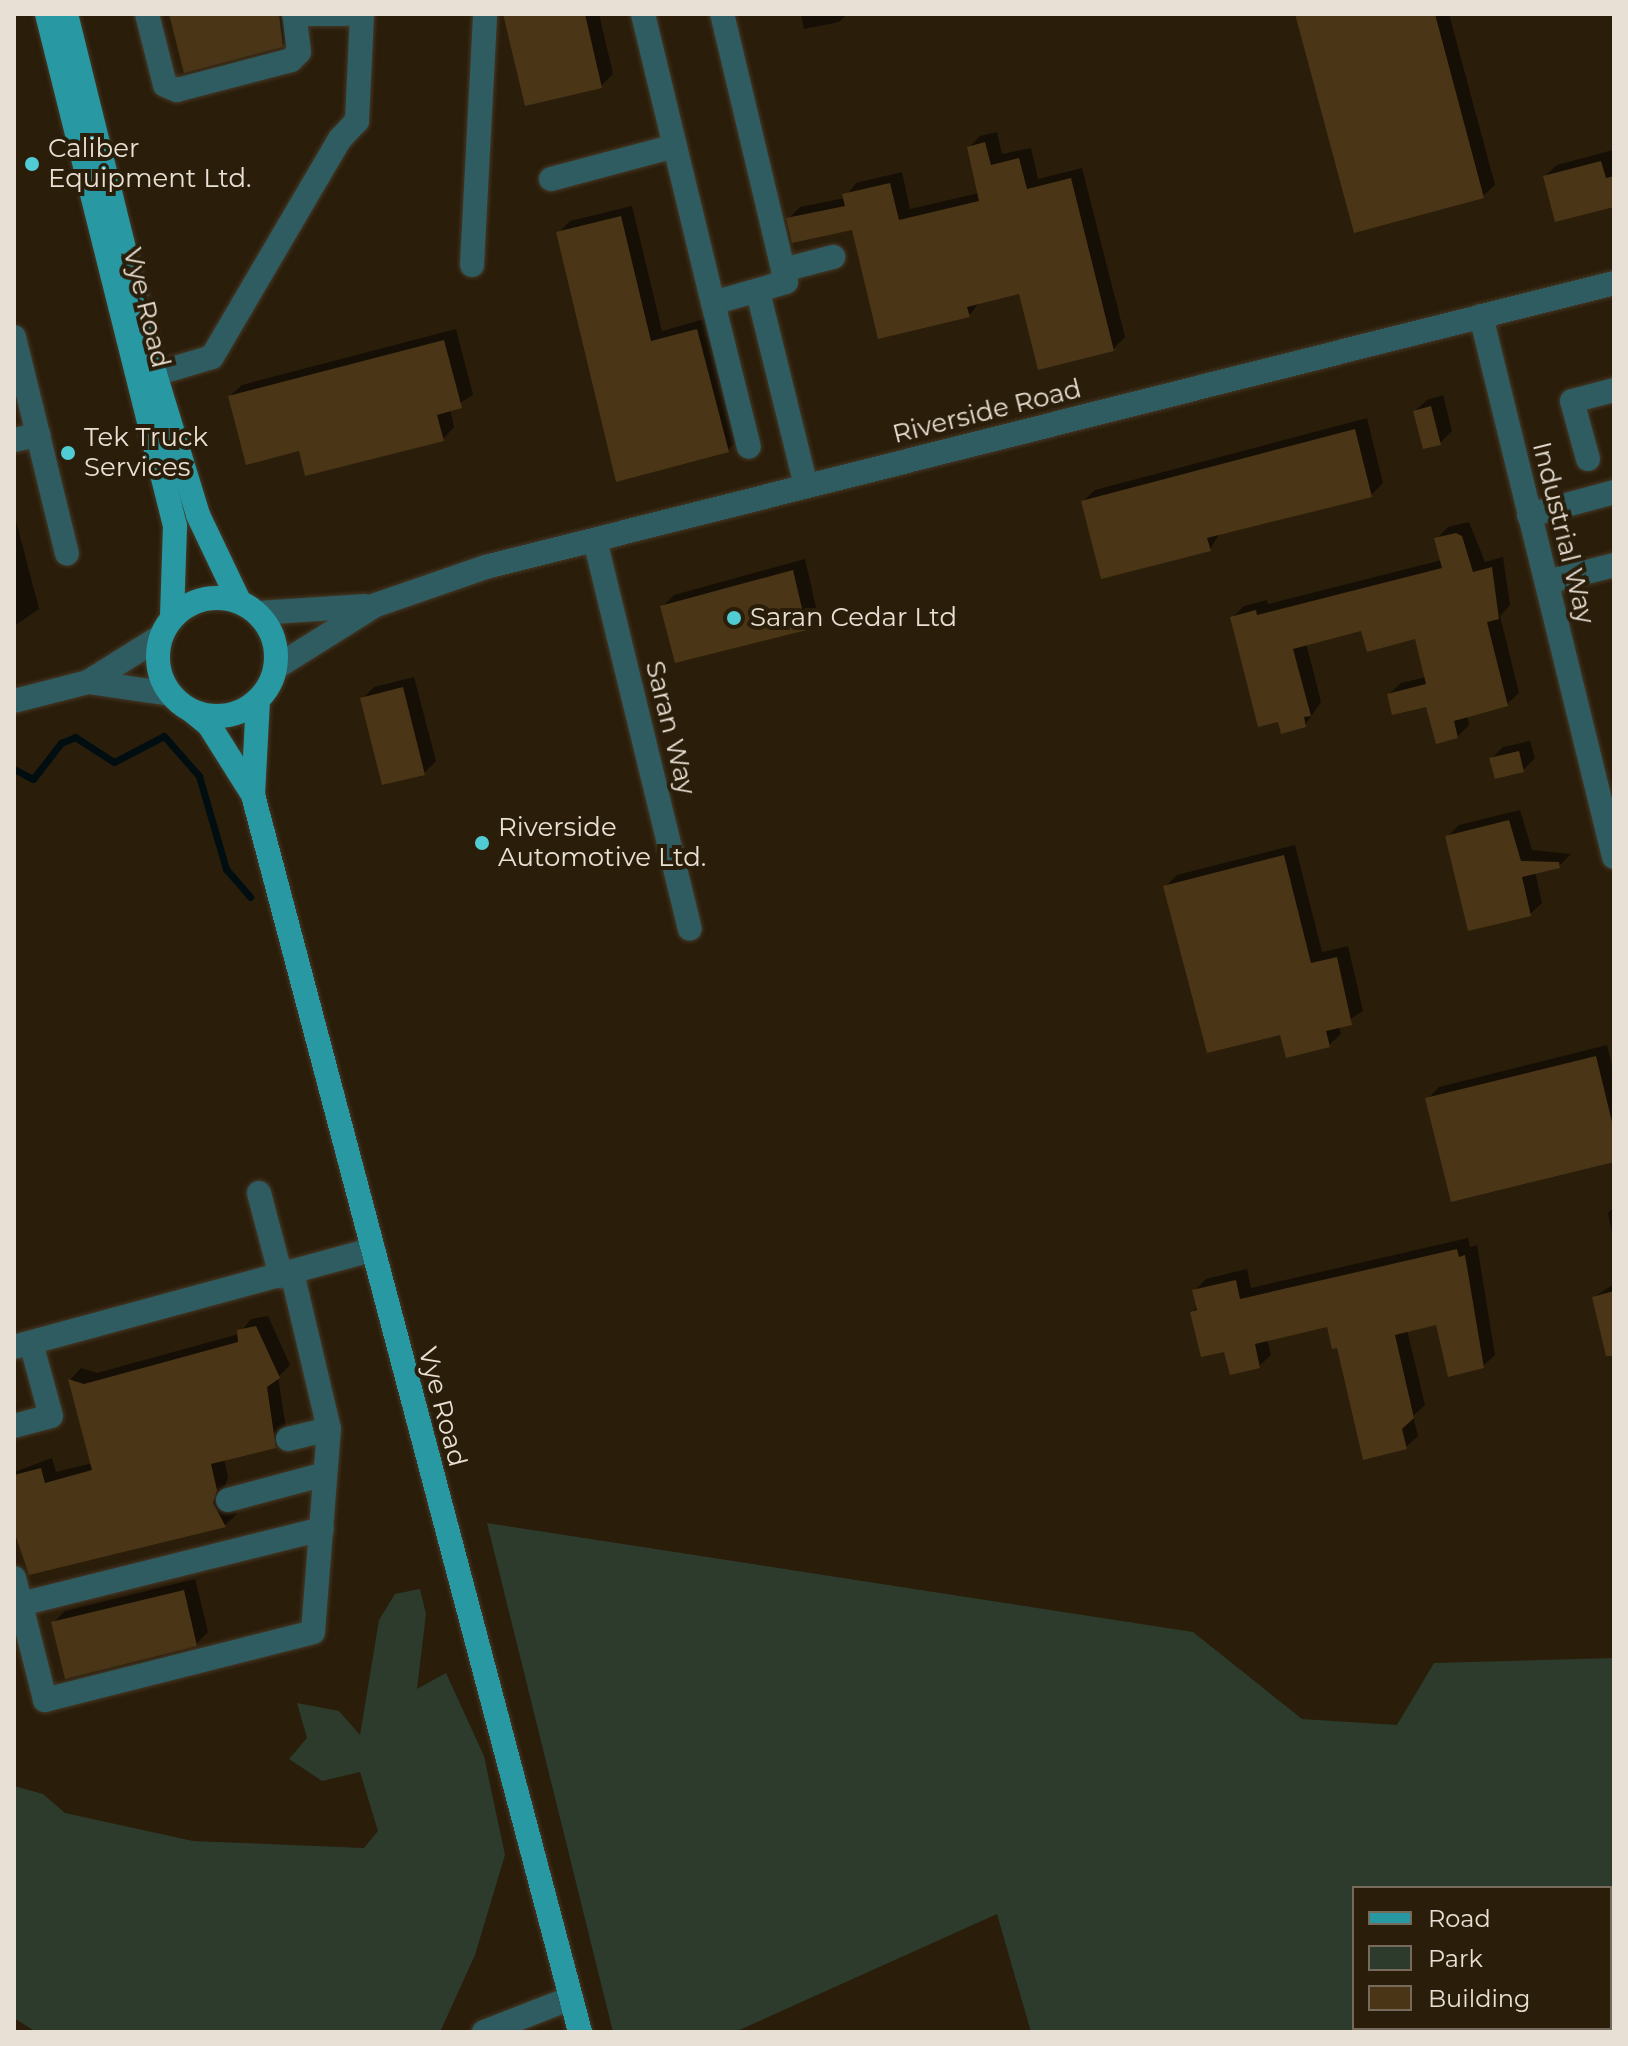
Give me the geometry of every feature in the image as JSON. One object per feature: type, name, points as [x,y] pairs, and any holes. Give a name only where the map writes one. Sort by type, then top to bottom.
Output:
[{"type":"main road","name":"Vye Road","points":[[47,14],[175,526],[166,627]]},
{"type":"main road","name":"Vye Road","points":[[66,14],[155,374],[198,515],[248,607]]},
{"type":"main road","points":[[203,598],[248,607],[276,648],[275,668],[258,700],[221,716],[193,712],[170,694],[157,657],[166,627],[203,598]]},
{"type":"main road","name":"Vye Road","points":[[258,700],[253,795],[580,2032]]},
{"type":"main road","name":"Vye Road","points":[[193,712],[209,725],[253,795]]},
{"type":"street","points":[[147,14],[165,85],[177,90],[291,60],[299,52],[294,14],[345,14]]},
{"type":"street","points":[[155,374],[212,357],[340,139],[357,121],[362,97],[362,14]]},
{"type":"street","points":[[472,265],[485,14]]},
{"type":"street","points":[[643,14],[749,447]]},
{"type":"street","points":[[713,303],[784,286],[783,270],[722,14]]},
{"type":"street","points":[[551,179],[675,146]]},
{"type":"street","points":[[783,270],[833,257]]},
{"type":"street","name":"Riverside Road","points":[[275,668],[376,605],[486,567],[1614,283]]},
{"type":"street","points":[[758,292],[806,486]]},
{"type":"street","name":"Industrial Way","points":[[1481,316],[1614,857]]},
{"type":"street","points":[[14,337],[26,438],[67,554]]},
{"type":"street","points":[[1588,459],[1572,401],[1614,390]]},
{"type":"street","points":[[1529,515],[1614,492]]},
{"type":"street","name":"Saran Way","points":[[595,540],[690,929]]},
{"type":"street","points":[[1547,582],[1614,565]]},
{"type":"street","name":"Riverside Road","points":[[248,607],[376,605]]},
{"type":"street","points":[[14,701],[88,682],[166,627]]},
{"type":"street","points":[[88,682],[170,694]]},
{"type":"street","points":[[14,1578],[45,1700],[313,1632],[329,1429],[287,1274],[259,1193]]},
{"type":"street","points":[[14,1426],[51,1416],[23,1345],[371,1250]]},
{"type":"street","points":[[288,1439],[329,1429]]},
{"type":"street","points":[[228,1500],[325,1474]]},
{"type":"street","points":[[21,1604],[322,1529]]},
{"type":"street","points":[[484,2032],[571,1998]]},
{"type":"green space","points":[[487,1523],[1193,1632],[1302,1719],[1397,1725],[1434,1663],[1614,1658],[1614,2032],[1031,2032],[997,1914],[735,2032],[613,2032]]},
{"type":"green space","points":[[420,1589],[426,1614],[417,1689],[446,1673],[484,1756],[505,1855],[475,1955],[440,2032],[36,2032],[14,2018],[14,1786],[43,1794],[65,1813],[193,1841],[364,1848],[378,1831],[360,1772],[322,1781],[289,1759],[307,1738],[297,1703],[339,1711],[360,1735],[379,1620],[395,1594]]},
{"type":"building","points":[[169,14],[279,14],[283,47],[184,73]]},
{"type":"building","points":[[503,14],[585,14],[602,88],[525,106]]},
{"type":"building","points":[[1295,14],[1435,14],[1484,198],[1354,233]]},
{"type":"building","points":[[985,142],[991,165],[1019,158],[1027,189],[1071,178],[1114,351],[1038,370],[1019,294],[967,307],[970,317],[878,339],[852,230],[792,243],[786,218],[845,206],[842,194],[890,183],[899,220],[979,201],[967,147]]},
{"type":"building","points":[[1601,161],[1606,178],[1614,176],[1614,207],[1555,222],[1543,176]]},
{"type":"building","points":[[621,216],[651,341],[697,329],[729,452],[616,482],[556,232]]},
{"type":"building","points":[[444,340],[462,408],[437,415],[444,441],[305,476],[299,451],[246,465],[228,396]]},
{"type":"building","points":[[1431,406],[1441,445],[1423,449],[1413,411]]},
{"type":"building","points":[[1355,429],[1372,497],[1207,538],[1211,551],[1101,579],[1081,501]]},
{"type":"building","points":[[1456,533],[1462,536],[1473,572],[1492,567],[1499,619],[1487,622],[1508,706],[1454,721],[1458,738],[1436,744],[1426,707],[1392,715],[1387,694],[1426,684],[1415,639],[1367,652],[1361,631],[1293,649],[1311,716],[1304,717],[1306,727],[1281,734],[1278,722],[1258,727],[1230,617],[1256,610],[1257,615],[1442,568],[1434,538]]},
{"type":"building","name":"Saran Cedar Ltd","points":[[793,570],[807,630],[675,663],[660,606]]},
{"type":"building","points":[[403,687],[425,775],[382,785],[360,698]]},
{"type":"building","points":[[1519,751],[1524,772],[1495,779],[1489,758]]},
{"type":"building","points":[[1509,820],[1521,861],[1559,862],[1560,868],[1522,877],[1531,916],[1468,931],[1445,836]]},
{"type":"building","points":[[1284,855],[1311,963],[1337,957],[1352,1025],[1326,1031],[1330,1047],[1286,1058],[1280,1035],[1207,1053],[1163,886]]},
{"type":"building","points":[[1596,1056],[1614,1130],[1614,1162],[1451,1202],[1425,1098]]},
{"type":"building","points":[[1457,1249],[1459,1257],[1465,1255],[1484,1368],[1448,1377],[1436,1325],[1395,1335],[1414,1418],[1402,1429],[1407,1449],[1363,1460],[1337,1348],[1332,1349],[1327,1327],[1255,1344],[1260,1368],[1230,1375],[1224,1352],[1201,1357],[1190,1312],[1197,1310],[1192,1290],[1236,1280],[1240,1299]]},
{"type":"building","points":[[1614,1291],[1614,1356],[1606,1356],[1592,1297]]},
{"type":"building","points":[[256,1326],[280,1378],[267,1387],[276,1448],[211,1464],[217,1490],[213,1503],[226,1527],[29,1575],[14,1531],[14,1475],[41,1468],[45,1483],[92,1470],[68,1379],[84,1384],[238,1342],[237,1330]]},
{"type":"building","points":[[184,1590],[197,1646],[65,1679],[51,1622]]},
{"type":"waterway","points":[[14,769],[33,779],[61,743],[75,737],[114,762],[164,736],[199,776],[226,869],[250,897]]},
{"type":"place","name":"Caliber Equipment Ltd.","points":[[32,164]]},
{"type":"place","name":"Tek Truck Services","points":[[68,453]]},
{"type":"place","name":"Saran Cedar Ltd","points":[[734,618]]},
{"type":"place","name":"Riverside Automotive Ltd.","points":[[482,843]]}]
